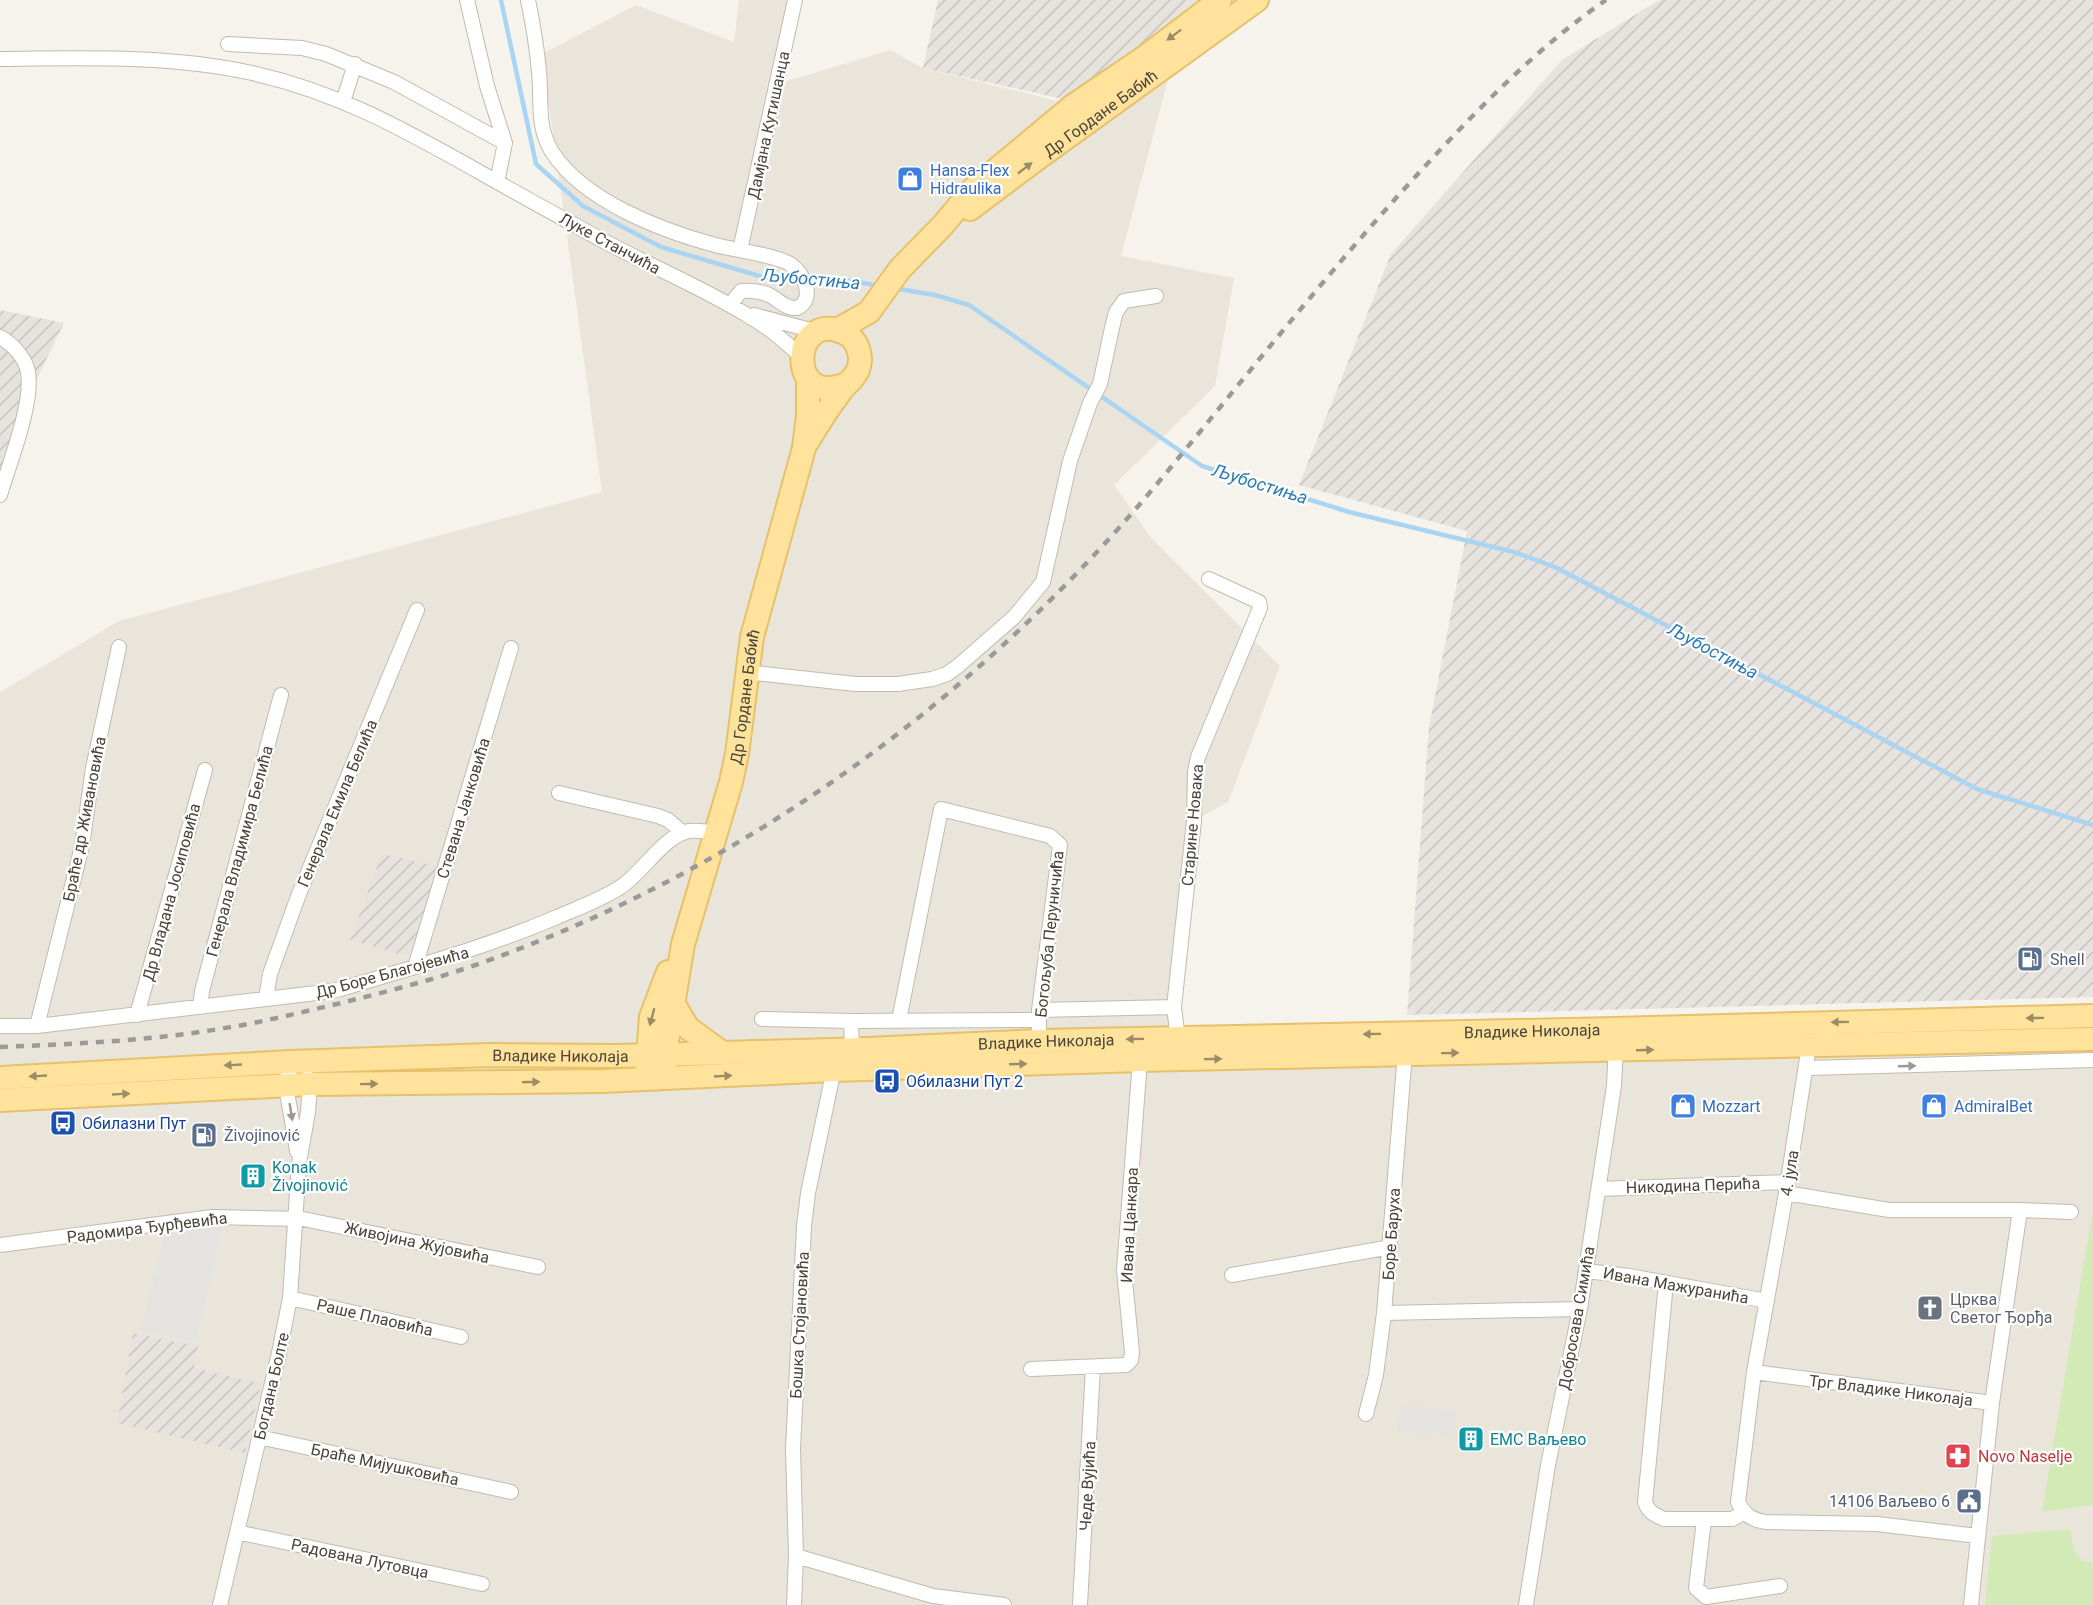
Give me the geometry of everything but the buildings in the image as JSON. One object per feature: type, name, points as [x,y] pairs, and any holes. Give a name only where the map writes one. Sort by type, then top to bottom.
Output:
[{"type":"main road","name":"Др Гордане Бабић","points":[[872,309],[900,269],[943,225],[973,189],[1074,105],[1145,57],[1220,0]]},
{"type":"main road","name":"Др Гордане Бабић","points":[[943,225],[981,202],[1038,158],[1257,0]]},
{"type":"main road","points":[[846,384],[838,388],[821,387],[808,378],[801,356],[804,346],[810,338],[872,309]]},
{"type":"main road","points":[[804,448],[827,409],[857,372],[860,364],[858,347],[872,309]]},
{"type":"main road","points":[[827,331],[846,333],[858,347]]},
{"type":"main road","points":[[804,448],[808,415],[808,378]]},
{"type":"main road","name":"Др Гордане Бабић","points":[[656,1055],[673,1003],[683,944],[737,754],[752,637],[804,448]]},
{"type":"main road","name":"Др Гордане Бабић","points":[[656,1079],[656,1055],[651,1017],[665,977],[683,944]]},
{"type":"main road","points":[[673,1003],[688,1028],[721,1052]]},
{"type":"main road","name":"Владике Николаја","points":[[0,1078],[297,1061],[489,1055],[656,1055],[721,1052],[1140,1060],[1405,1053],[2093,1016]]},
{"type":"main road","name":"Владике Николаја","points":[[0,1100],[310,1084],[656,1079],[841,1056],[1039,1024],[1178,1039],[1570,1029],[1616,1040],[1809,1045],[2093,1040]]},
{"type":"street","points":[[467,0],[487,86],[503,130],[505,143],[497,182]]},
{"type":"street","points":[[528,0],[536,34],[541,124],[546,142],[567,171],[625,211],[689,237],[789,263],[797,270],[807,289],[808,296],[805,302],[797,308],[789,308],[771,296],[755,290],[741,291],[730,305]]},
{"type":"street","name":"Дамјана Кутишанца","points":[[740,250],[795,0]]},
{"type":"street","points":[[228,44],[302,48],[355,64],[394,82],[505,143]]},
{"type":"street","name":"Луке Станчића","points":[[0,59],[115,58],[205,64],[284,81],[344,102],[415,135],[616,247],[748,315],[801,356]]},
{"type":"street","points":[[344,102],[355,64]]},
{"type":"street","points":[[746,672],[855,684],[898,684],[932,679],[947,674],[958,666],[1014,617],[1043,582],[1070,461],[1090,403],[1100,384],[1112,328],[1120,304],[1124,301],[1156,296]]},
{"type":"street","name":"Луке Станчића","points":[[748,315],[759,315],[827,331]]},
{"type":"street","points":[[0,337],[12,343],[27,367],[28,398],[0,495]]},
{"type":"street","name":"Старине Новака","points":[[1178,1039],[1174,1007],[1194,821],[1195,772],[1198,757],[1260,608],[1259,602],[1209,579]]},
{"type":"street","name":"Генерала Емила Белића","points":[[266,998],[270,974],[298,894],[417,610]]},
{"type":"street","name":"Браће др Живановића","points":[[36,1026],[82,846],[93,768],[119,647]]},
{"type":"street","name":"Стевана Јанковића","points":[[415,967],[511,648]]},
{"type":"street","name":"Генерала Владимира Белића","points":[[200,1007],[202,991],[281,695]]},
{"type":"street","name":"Др Владана Јосиповића","points":[[137,1015],[205,770]]},
{"type":"street","points":[[559,793],[658,816],[675,825],[683,833],[716,832]]},
{"type":"street","name":"Богољуба Перуничића","points":[[899,1020],[941,809],[1050,836],[1060,845],[1039,1024]]},
{"type":"street","name":"Др Боре Благојевића","points":[[0,1026],[36,1026],[325,992],[462,954],[524,932],[618,889],[635,876],[666,844],[683,833]]},
{"type":"street","points":[[762,1019],[1039,1024],[1174,1007]]},
{"type":"street","name":"Бошка Стојановића","points":[[794,1605],[796,1556],[793,1449],[804,1226],[808,1192],[851,1021]]},
{"type":"street","name":"Добросава Симића","points":[[1526,1605],[1548,1465],[1580,1309],[1614,1086],[1616,1040]]},
{"type":"street","name":"4. јула","points":[[1743,1514],[1738,1502],[1754,1372],[1787,1187],[1809,1045]]},
{"type":"street","name":"Боре Баруха","points":[[1366,1414],[1376,1375],[1384,1313],[1405,1053]]},
{"type":"street","name":"Ивана Цанкара","points":[[1031,1369],[1126,1365],[1131,1360],[1124,1270],[1140,1060]]},
{"type":"street","points":[[1807,1068],[2093,1060]]},
{"type":"street","name":"Богдана Болте","points":[[220,1605],[290,1298],[299,1163],[308,1112],[310,1084],[297,1061]]},
{"type":"street","name":"Богдана Болте","points":[[297,1061],[286,1086],[299,1163]]},
{"type":"street","points":[[1787,1187],[1889,1210],[2071,1212]]},
{"type":"street","name":"Никодина Перића","points":[[1599,1189],[1787,1187]]},
{"type":"street","name":"Трг Владике Николаја","points":[[1754,1372],[1992,1403],[2020,1210]]},
{"type":"street","name":"Радомира Ђурђевића","points":[[0,1245],[212,1217],[295,1219]]},
{"type":"street","name":"Живојина Жујовића","points":[[295,1219],[538,1266]]},
{"type":"street","points":[[1232,1275],[1390,1247]]},
{"type":"street","name":"Ивана Мажуранића","points":[[1586,1271],[1767,1301]]},
{"type":"street","points":[[1666,1283],[1645,1502],[1647,1509],[1664,1519],[1732,1519],[1743,1514],[1751,1519],[1765,1522],[1877,1524],[1978,1536]]},
{"type":"street","name":"Раше Плаовића","points":[[290,1298],[461,1337]]},
{"type":"street","points":[[1384,1313],[1580,1309]]},
{"type":"street","name":"Чеде Вујића","points":[[1080,1605],[1094,1367]]},
{"type":"street","points":[[1971,1605],[1992,1403]]},
{"type":"street","name":"Браће Мијушковића","points":[[259,1437],[511,1492]]},
{"type":"street","points":[[1704,1520],[1696,1588],[1700,1593],[1706,1596],[1780,1586]]},
{"type":"street","name":"Радована Лутовца","points":[[237,1532],[482,1584]]},
{"type":"street","points":[[796,1556],[933,1596],[1004,1605]]},
{"type":"shaded area","points":[[739,0],[799,0],[781,83],[890,50],[923,68],[1074,105],[1173,61],[1121,256],[1234,278],[1215,386],[1114,485],[1152,539],[1280,666],[1228,802],[1194,821],[1178,1039],[2093,1039],[2093,1605],[0,1605],[0,692],[119,621],[602,492],[542,54],[636,5],[734,42]]},
{"type":"shaded area","points":[[938,0],[1217,0],[1072,101],[923,68]]},
{"type":"shaded area","points":[[1659,0],[2093,0],[2093,997],[1407,1015],[1429,727],[1467,531],[1299,485],[1391,254],[1562,60]]},
{"type":"shaded area","points":[[0,310],[64,323],[28,397],[0,495]]},
{"type":"shaded area","points":[[382,854],[441,867],[416,941],[406,953],[400,954],[350,940]]},
{"type":"shaded area","points":[[224,1220],[196,1342],[141,1331],[166,1226]]},
{"type":"shaded area","points":[[133,1333],[198,1346],[194,1368],[261,1384],[245,1453],[117,1423]]},
{"type":"shaded area","points":[[1400,1404],[1457,1411],[1454,1438],[1397,1431]]},
{"type":"green space","points":[[2093,1209],[2093,1505],[2042,1512]]},
{"type":"green space","points":[[2070,1529],[2073,1546],[2078,1556],[2093,1562],[2093,1605],[1985,1605],[1992,1536]]},
{"type":"waterway","name":"Љубостиња","points":[[501,0],[536,164],[583,206],[661,247],[763,277],[799,279]]},
{"type":"waterway","name":"Љубостиња","points":[[807,279],[852,281],[879,286]]},
{"type":"waterway","name":"Љубостиња","points":[[893,288],[935,295],[969,305],[1202,466],[1349,512],[1514,552],[1557,568],[1977,789],[2093,825]]},
{"type":"railway","points":[[0,1047],[137,1039],[219,1029],[308,1011],[427,980],[481,963],[581,923],[678,876],[771,822],[860,762],[945,696],[1025,625],[1100,548],[1171,467],[1353,247],[1438,152],[1530,61],[1606,0]]},
{"type":"place","name":"Hansa-Flex Hidraulika","points":[[910,179]]},
{"type":"place","name":"Shell","points":[[2030,959]]},
{"type":"place","name":"Обилазни Пут 2","points":[[887,1081]]},
{"type":"place","name":"Mozzart","points":[[1683,1106]]},
{"type":"place","name":"AdmiralBet","points":[[1934,1106]]},
{"type":"place","name":"Обилазни Пут","points":[[63,1123]]},
{"type":"place","name":"Živojinović","points":[[204,1135]]},
{"type":"place","name":"Konak Živojinović","points":[[253,1176]]},
{"type":"place","name":"Црква Светог Ђорђа","points":[[1930,1308]]},
{"type":"place","name":"ЕМС Ваљево","points":[[1471,1439]]},
{"type":"place","name":"Novo Naselje","points":[[1958,1456]]},
{"type":"place","name":"14106 Ваљево 6","points":[[1969,1501]]}]
